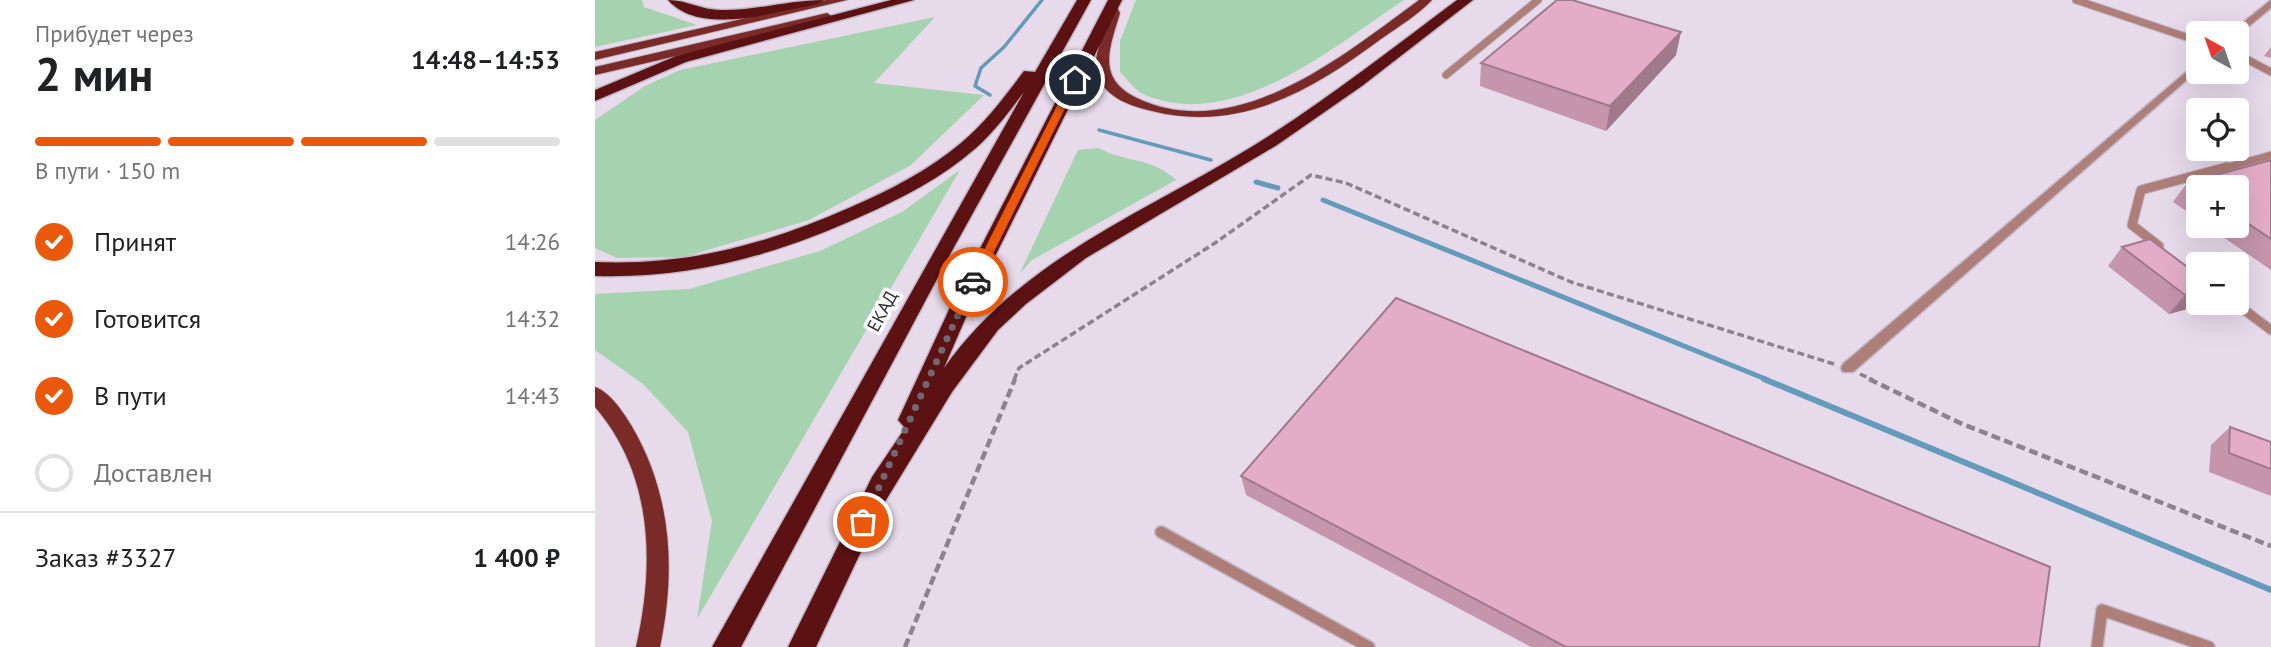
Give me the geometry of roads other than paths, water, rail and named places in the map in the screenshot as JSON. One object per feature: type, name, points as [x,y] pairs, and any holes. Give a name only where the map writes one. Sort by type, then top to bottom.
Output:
[{"type":"highway","points":[[675,0],[694,11],[726,14],[770,10],[817,0]]},
{"type":"highway","points":[[595,96],[638,74],[681,59],[907,0]]},
{"type":"highway","points":[[876,497],[939,395],[982,336],[1034,284],[1084,247],[1275,139],[1467,0]]},
{"type":"highway","points":[[595,269],[675,268],[744,255],[824,227],[906,187],[951,160],[989,127],[1082,3]]},
{"type":"highway","name":"ЕКАД","points":[[726,647],[943,249],[1082,3]]},
{"type":"highway","points":[[801,647],[876,497],[963,301],[1113,3]]},
{"type":"main road","points":[[595,56],[841,0]]},
{"type":"main road","points":[[595,71],[898,0]]},
{"type":"main road","points":[[1113,3],[1114,13],[1101,62],[1106,83],[1123,98],[1149,108],[1193,114],[1250,108],[1284,96],[1324,73],[1426,0]]},
{"type":"main road","points":[[595,394],[609,408],[630,439],[646,475],[656,526],[658,582],[649,647]]},
{"type":"street","points":[[2249,21],[2271,3]]},
{"type":"street","points":[[1848,368],[2186,75]]},
{"type":"lane","points":[[1445,75],[1538,0]]},
{"type":"lane","points":[[2076,0],[2186,37]]},
{"type":"lane","points":[[2249,60],[2271,72]]},
{"type":"lane","points":[[2165,250],[2132,225],[2141,190],[2271,155]]},
{"type":"lane","points":[[2249,314],[2271,330]]},
{"type":"lane","points":[[1161,532],[1369,647]]},
{"type":"lane","points":[[2097,647],[2102,610],[2209,647]]},
{"type":"waterway","points":[[990,95],[975,86],[981,68],[1004,47],[1042,0]]},
{"type":"waterway","points":[[1099,130],[1211,160]]},
{"type":"waterway","points":[[1256,182],[1278,188]]},
{"type":"waterway","points":[[1323,200],[1768,380]]},
{"type":"waterway","points":[[1764,379],[2271,590]]}]
